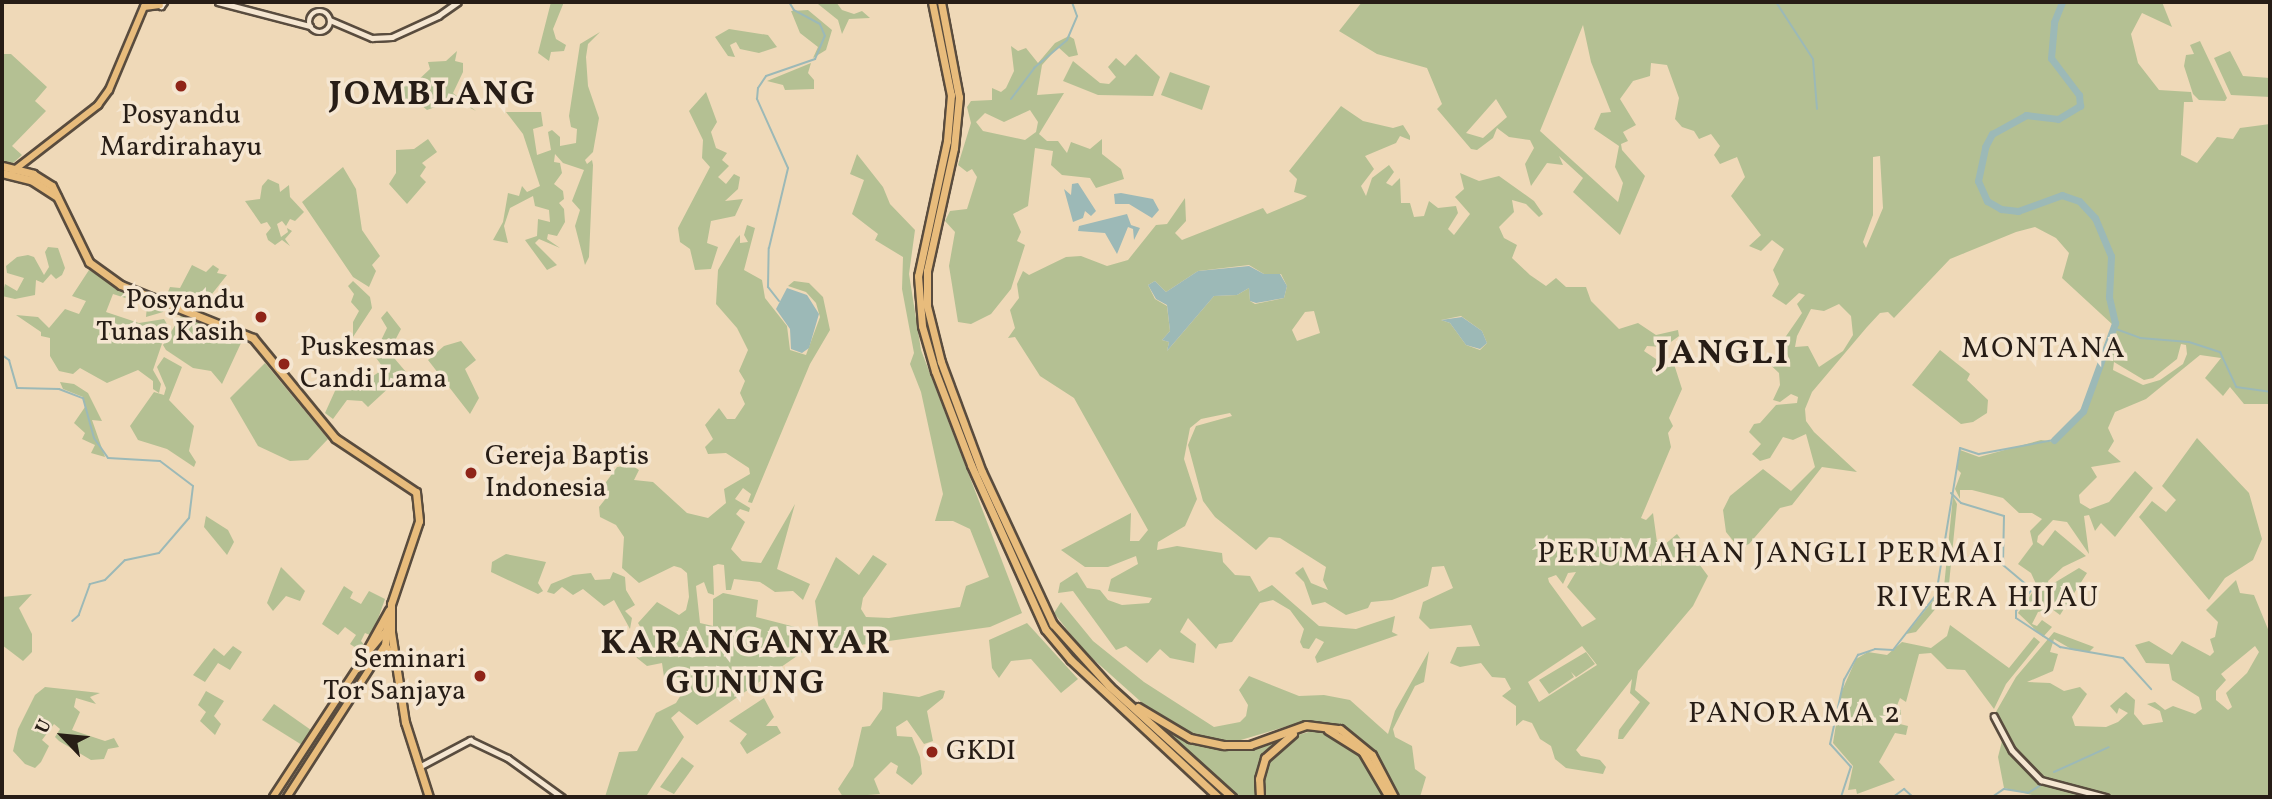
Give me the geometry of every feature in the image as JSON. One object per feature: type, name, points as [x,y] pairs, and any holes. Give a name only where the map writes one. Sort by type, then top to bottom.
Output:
[{"type":"highway","points":[[932,2],[951,95],[947,141],[918,276],[922,326],[935,371],[971,466],[1045,629],[1071,660],[1218,797]]},
{"type":"highway","points":[[941,2],[959,106],[954,148],[928,254],[927,306],[932,333],[982,472],[1039,600],[1066,642],[1110,686],[1232,797]]},
{"type":"highway","points":[[2,166],[8,172],[46,181],[57,197],[89,262],[121,285],[253,338],[333,437],[416,492],[419,522],[390,607],[357,668]]},
{"type":"highway","points":[[390,607],[388,643],[391,659],[418,767],[429,797]]},
{"type":"highway","points":[[373,659],[391,659]]},
{"type":"highway","points":[[1110,686],[1176,732],[1206,743],[1250,745],[1306,725],[1340,729],[1372,755],[1391,797]]},
{"type":"highway","points":[[1260,797],[1261,766],[1272,748],[1287,736],[1311,729],[1333,732],[1351,741],[1371,764],[1391,797]]},
{"type":"main road","points":[[8,172],[98,104],[109,90],[145,5],[160,3]]},
{"type":"main road","points":[[273,797],[357,668],[388,632]]},
{"type":"main road","points":[[287,797],[357,683],[388,643]]},
{"type":"main road","points":[[350,679],[357,683]]},
{"type":"street","points":[[218,2],[293,19],[317,32],[342,28]]},
{"type":"street","points":[[293,19],[322,12],[342,28],[372,38],[392,37],[438,16],[458,2]]},
{"type":"street","points":[[310,26],[311,16]]},
{"type":"street","points":[[324,32],[330,20]]},
{"type":"street","points":[[1994,716],[2012,750],[2041,780],[2106,797]]},
{"type":"street","points":[[418,767],[470,740],[509,758],[562,797]]},
{"type":"green space","points":[[551,2],[564,2],[553,29],[556,39],[566,45],[564,51],[551,52],[549,61],[538,53]]},
{"type":"green space","points":[[836,2],[842,10],[854,14],[862,11],[870,18],[849,19],[842,34],[838,20],[818,4]]},
{"type":"green space","points":[[1362,2],[2162,2],[2172,27],[2142,13],[2131,34],[2138,63],[2159,90],[2191,92],[2193,102],[2184,102],[2181,155],[2197,163],[2217,137],[2233,139],[2240,128],[2270,124],[2270,404],[2244,404],[2230,387],[2223,396],[2205,378],[2221,358],[2200,355],[2146,399],[2115,412],[2108,428],[2114,441],[2108,451],[2121,462],[2091,467],[2097,477],[2079,495],[2080,503],[2090,509],[2109,502],[2135,471],[2153,488],[2115,537],[2101,523],[2095,531],[2089,515],[2084,516],[2089,554],[2067,522],[2053,520],[2038,536],[2037,542],[2043,546],[2055,530],[2086,556],[2063,567],[2048,581],[2049,586],[2079,568],[2087,573],[2060,615],[2052,609],[2038,612],[2032,624],[2037,626],[2042,620],[2052,627],[2043,637],[2018,613],[2037,586],[2031,573],[2018,564],[2033,544],[2030,531],[2042,519],[2032,513],[2019,513],[2003,498],[1972,490],[1960,490],[1960,499],[1955,489],[1961,473],[1957,469],[1960,450],[1979,457],[2041,440],[2055,442],[2085,412],[2113,325],[2062,278],[2069,253],[2056,238],[2035,227],[2016,232],[1950,259],[1894,318],[1888,312],[1880,313],[1867,327],[1812,392],[1805,409],[1806,421],[1814,432],[1857,472],[1822,467],[1792,505],[1780,508],[1749,544],[1739,548],[1726,532],[1723,510],[1730,496],[1763,469],[1791,491],[1815,467],[1806,434],[1793,440],[1783,437],[1770,458],[1760,461],[1752,454],[1761,444],[1749,432],[1754,424],[1760,423],[1776,405],[1797,403],[1798,397],[1791,394],[1780,402],[1773,400],[1780,385],[1779,373],[1763,358],[1771,355],[1787,365],[1790,361],[1782,342],[1802,313],[1797,304],[1805,295],[1799,293],[1786,305],[1772,296],[1779,284],[1773,270],[1784,249],[1772,240],[1761,251],[1749,246],[1761,235],[1731,196],[1745,177],[1737,157],[1720,164],[1714,155],[1720,146],[1711,134],[1699,139],[1694,131],[1682,127],[1675,119],[1679,98],[1667,65],[1651,63],[1650,76],[1633,81],[1620,99],[1636,125],[1623,132],[1628,141],[1621,144],[1622,150],[1645,176],[1620,235],[1573,192],[1583,178],[1559,156],[1563,165],[1547,163],[1531,186],[1525,164],[1534,148],[1530,140],[1509,137],[1497,128],[1493,138],[1477,150],[1471,149],[1437,109],[1442,104],[1427,68],[1377,54],[1339,31]],"holes":[[[1583,25],[1591,62],[1611,112],[1601,113],[1594,129],[1619,146],[1615,167],[1623,183],[1618,202],[1540,131]],[[1496,99],[1507,117],[1483,138],[1466,133]],[[1880,156],[1883,208],[1866,248],[1863,242],[1873,215],[1873,157]],[[1839,304],[1851,316],[1853,335],[1843,351],[1819,367],[1808,346],[1795,347],[1797,336],[1811,309],[1824,311]],[[2181,344],[2186,345],[2187,354],[2183,364],[2160,380],[2143,385],[2113,370],[2114,362],[2144,380],[2153,378],[2177,359]]]},
{"type":"green space","points":[[808,10],[832,30],[826,50],[813,58],[818,47],[800,33],[791,11]]},
{"type":"green space","points":[[729,29],[768,35],[777,47],[759,53],[740,49],[736,42],[730,45],[735,57],[728,56],[715,37]]},
{"type":"green space","points":[[600,32],[588,44],[586,57],[588,86],[599,118],[593,152],[585,160],[587,164],[592,160],[593,165],[589,257],[585,265],[575,226],[580,210],[572,201],[584,170],[563,163],[555,154],[554,162],[560,163],[562,173],[554,184],[563,191],[564,199],[559,203],[564,209],[565,222],[557,236],[548,234],[547,239],[560,248],[539,239],[535,243],[557,265],[547,270],[525,240],[537,236],[538,219],[550,222],[549,210],[535,206],[533,196],[510,208],[504,226],[508,243],[493,240],[503,222],[508,193],[519,196],[522,186],[527,192],[540,186],[523,134],[506,112],[541,112],[543,126],[533,129],[537,155],[551,150],[548,132],[552,130],[560,137],[560,146],[576,143],[577,129],[571,127],[569,116],[580,44]]},
{"type":"green space","points":[[1069,36],[1074,39],[1078,55],[1069,57],[1058,47],[1042,65],[1037,95],[1064,93],[1039,134],[1047,141],[1058,141],[1067,153],[1071,142],[1090,149],[1102,139],[1102,154],[1121,169],[1124,179],[1096,188],[1090,178],[1062,175],[1051,165],[1053,151],[1035,148],[1028,206],[1013,214],[1021,232],[1017,241],[1025,245],[1011,289],[991,314],[971,324],[958,322],[949,266],[955,232],[945,221],[950,211],[967,209],[977,177],[972,169],[967,172],[958,165],[971,123],[967,107],[971,101],[992,100],[992,88],[1001,92],[1006,88],[1014,71],[1011,46],[1018,51],[1026,48],[1038,63],[1055,43]],"holes":[[[1030,110],[1038,122],[1036,132],[1025,140],[983,131],[976,122],[985,113],[1004,122]]]},
{"type":"green space","points":[[2200,41],[2227,98],[2225,101],[2199,100],[2193,94],[2184,66],[2186,55],[2194,54],[2190,45]]},
{"type":"green space","points":[[457,51],[455,61],[463,63],[463,72],[453,93],[476,111],[455,100],[427,110],[413,98],[405,100],[401,86],[415,83],[430,69],[428,62],[446,61]]},
{"type":"green space","points":[[2230,51],[2243,76],[2270,78],[2270,97],[2231,95],[2214,58]]},
{"type":"green space","points":[[4,54],[11,54],[47,87],[35,101],[46,111],[12,146],[22,155],[12,164],[2,164]]},
{"type":"green space","points":[[1136,54],[1160,77],[1153,96],[1098,95],[1063,81],[1073,61],[1100,83],[1109,84],[1116,77],[1108,67],[1116,58],[1125,66]]},
{"type":"green space","points":[[811,63],[808,73],[814,80],[814,89],[785,90],[783,85],[767,81]]},
{"type":"green space","points":[[1170,72],[1210,86],[1202,110],[1161,95]]},
{"type":"green space","points":[[706,92],[717,122],[711,132],[716,148],[727,153],[722,160],[729,166],[718,177],[726,184],[734,174],[740,177],[738,189],[725,201],[743,199],[735,216],[711,221],[707,243],[718,247],[711,269],[695,270],[690,249],[680,242],[678,228],[710,167],[702,158],[703,140],[689,111]]},
{"type":"green space","points":[[1341,106],[1363,121],[1393,128],[1403,125],[1410,140],[1400,136],[1396,143],[1365,156],[1374,169],[1361,186],[1366,196],[1372,178],[1389,165],[1394,172],[1386,183],[1392,186],[1400,178],[1401,203],[1410,203],[1414,217],[1424,216],[1429,201],[1438,208],[1456,206],[1458,213],[1448,229],[1454,235],[1470,214],[1455,197],[1464,189],[1460,173],[1479,181],[1499,176],[1534,201],[1543,214],[1539,217],[1526,204],[1512,200],[1514,212],[1499,227],[1504,238],[1517,245],[1512,258],[1530,275],[1546,286],[1556,278],[1566,287],[1586,287],[1591,301],[1619,329],[1638,323],[1656,335],[1678,330],[1679,336],[1664,347],[1647,346],[1644,351],[1662,363],[1673,361],[1682,389],[1669,418],[1673,426],[1668,433],[1671,447],[1641,518],[1646,520],[1653,513],[1657,542],[1663,546],[1677,534],[1708,576],[1693,606],[1638,671],[1635,690],[1650,703],[1623,739],[1618,739],[1619,730],[1640,702],[1630,693],[1632,679],[1576,750],[1581,756],[1600,760],[1606,767],[1603,774],[1566,768],[1555,759],[1551,746],[1540,739],[1532,723],[1523,720],[1516,726],[1516,706],[1502,696],[1511,689],[1505,678],[1492,677],[1481,663],[1460,667],[1450,663],[1457,647],[1480,646],[1471,625],[1430,629],[1419,618],[1423,602],[1453,588],[1444,566],[1432,567],[1428,586],[1392,600],[1371,602],[1368,608],[1346,615],[1325,602],[1312,605],[1304,582],[1295,573],[1303,567],[1311,583],[1328,590],[1323,580],[1326,567],[1280,538],[1269,537],[1256,550],[1215,517],[1203,501],[1188,445],[1196,426],[1232,416],[1230,413],[1201,419],[1190,428],[1184,459],[1197,499],[1185,526],[1158,542],[1157,550],[1177,546],[1222,553],[1223,562],[1235,575],[1250,576],[1259,592],[1272,585],[1319,626],[1356,629],[1395,616],[1392,632],[1398,635],[1317,663],[1315,657],[1324,642],[1316,638],[1309,649],[1303,648],[1300,642],[1304,629],[1290,610],[1273,600],[1260,603],[1232,642],[1219,644],[1216,649],[1188,618],[1180,632],[1196,644],[1194,663],[1170,658],[1160,649],[1147,663],[1126,646],[1116,650],[1073,591],[1058,593],[1060,583],[1077,572],[1087,588],[1100,590],[1108,600],[1122,605],[1149,603],[1152,598],[1108,591],[1111,579],[1138,564],[1136,556],[1108,567],[1085,567],[1061,550],[1131,513],[1130,541],[1139,541],[1148,530],[1074,398],[1040,376],[1015,337],[1008,338],[1015,328],[1010,310],[1019,298],[1017,284],[1023,271],[1029,275],[1066,257],[1081,256],[1107,266],[1128,260],[1156,225],[1167,224],[1185,198],[1186,221],[1175,233],[1182,240],[1263,208],[1267,214],[1307,196],[1294,192],[1297,179],[1289,171]],"holes":[[[1249,265],[1264,274],[1281,274],[1287,286],[1284,298],[1255,304],[1250,301],[1249,288],[1237,295],[1214,296],[1167,351],[1169,342],[1162,340],[1170,331],[1167,306],[1155,299],[1148,285],[1155,281],[1166,292],[1198,271]],[[1314,311],[1320,333],[1297,341],[1292,330],[1305,312]],[[1461,316],[1482,331],[1487,343],[1480,350],[1466,345],[1450,323],[1441,320]],[[1576,572],[1567,587],[1596,619],[1582,627],[1548,578],[1556,575],[1563,584],[1568,573]],[[1582,646],[1597,665],[1539,702],[1528,682]]]},
{"type":"green space","points":[[428,139],[437,152],[422,163],[426,167],[420,176],[426,182],[407,204],[389,184],[396,173],[396,150],[414,149]]},
{"type":"green space","points":[[857,154],[883,187],[890,204],[915,230],[909,274],[921,350],[1022,613],[990,627],[831,649],[820,639],[815,601],[836,557],[859,575],[873,555],[887,564],[863,598],[861,609],[866,617],[889,618],[960,607],[966,586],[989,577],[970,529],[953,521],[935,521],[943,494],[921,392],[910,364],[914,353],[902,289],[903,257],[875,240],[878,234],[852,214],[864,180],[850,174]]},
{"type":"green space","points":[[343,167],[356,189],[362,230],[380,256],[372,265],[376,271],[369,287],[353,277],[302,202]]},
{"type":"green space","points":[[268,179],[279,184],[280,192],[289,185],[290,197],[304,212],[295,221],[290,219],[286,226],[282,221],[277,224],[281,237],[288,232],[287,228],[292,231],[285,239],[290,246],[282,240],[275,245],[268,240],[266,234],[271,228],[267,222],[261,224],[245,201],[260,199],[262,186]]},
{"type":"green space","points":[[747,225],[755,228],[744,270],[762,280],[765,298],[787,326],[790,350],[806,355],[820,317],[816,303],[806,292],[788,286],[794,281],[809,283],[823,297],[830,330],[810,364],[752,503],[748,502],[751,494],[743,488],[735,499],[750,508],[749,512],[740,509],[736,514],[745,522],[731,549],[742,561],[761,563],[795,504],[777,569],[810,584],[803,600],[793,591],[775,592],[760,582],[734,579],[731,590],[726,590],[724,565],[718,564],[713,566],[714,595],[708,593],[704,582],[696,586],[700,623],[713,626],[713,599],[723,593],[758,600],[756,617],[799,628],[810,647],[697,725],[679,711],[671,718],[684,737],[647,795],[605,797],[619,752],[637,751],[656,713],[676,703],[684,690],[683,678],[664,677],[662,663],[647,666],[637,658],[630,643],[642,644],[646,637],[638,623],[657,602],[679,615],[686,610],[689,597],[687,573],[681,568],[674,566],[639,583],[622,568],[624,537],[616,525],[600,517],[599,507],[607,497],[601,489],[617,467],[631,465],[639,470],[634,480],[653,482],[687,513],[708,518],[726,503],[724,489],[750,474],[749,468],[726,453],[708,454],[705,447],[713,439],[705,425],[719,408],[727,419],[735,419],[745,404],[740,393],[745,381],[739,371],[748,350],[737,328],[716,304],[718,270],[740,235],[740,243],[748,242],[744,235]]},
{"type":"green space","points":[[48,247],[58,248],[65,268],[62,275],[56,279],[51,274],[43,283],[36,280],[35,295],[15,299],[2,296],[5,284],[17,291],[24,278],[7,273],[6,266],[17,257],[28,255],[34,257],[44,275],[49,267],[45,252]]},
{"type":"green space","points":[[192,265],[206,272],[213,265],[219,269],[217,273],[227,275],[200,309],[166,297],[170,287],[180,288]]},
{"type":"green space","points":[[89,270],[123,289],[166,305],[163,312],[146,317],[147,305],[113,294],[106,312],[139,323],[164,319],[168,326],[153,370],[161,384],[159,393],[153,389],[153,381],[138,370],[107,383],[80,368],[73,374],[59,371],[50,356],[50,338],[41,336],[41,332],[16,315],[38,317],[49,328],[65,309],[79,314],[86,301],[72,296]]},
{"type":"green space","points":[[353,281],[370,297],[372,308],[353,337],[353,322],[359,311],[351,302],[354,294],[348,286]]},
{"type":"green space","points":[[387,311],[401,329],[389,352],[406,372],[368,407],[362,401],[347,400],[333,419],[325,413],[339,382],[349,383],[354,372],[360,385],[379,372],[382,366],[374,355],[387,328],[381,318]]},
{"type":"green space","points":[[182,314],[220,329],[241,343],[222,384],[211,371],[193,368],[166,350],[163,345]]},
{"type":"green space","points":[[461,341],[476,360],[465,369],[479,398],[470,414],[428,360],[444,346]]},
{"type":"green space","points":[[1940,350],[1970,374],[1967,380],[1988,400],[1987,413],[1973,422],[1961,424],[1912,385]]},
{"type":"green space","points":[[164,357],[182,367],[169,400],[194,426],[189,451],[196,462],[194,467],[167,449],[138,440],[130,426],[154,392],[164,395],[166,388],[157,367]]},
{"type":"green space","points":[[265,363],[328,439],[308,460],[290,461],[258,446],[230,398]]},
{"type":"green space","points":[[60,382],[74,384],[88,393],[102,421],[92,420],[105,457],[91,453],[95,445],[82,439],[85,433],[74,423],[85,407],[83,397],[63,389]]},
{"type":"green space","points":[[2197,438],[2249,493],[2262,539],[2253,560],[2225,578],[2209,600],[2139,517],[2152,501],[2166,512],[2176,500],[2162,486]]},
{"type":"green space","points":[[1953,496],[1957,504],[1948,594],[1916,632],[1906,634],[1944,587]]},
{"type":"green space","points":[[206,516],[228,530],[234,542],[227,555],[204,527]]},
{"type":"green space","points":[[506,554],[546,562],[538,583],[543,591],[538,594],[491,572],[492,562]]},
{"type":"green space","points":[[281,567],[305,591],[300,601],[286,596],[273,611],[267,603]]},
{"type":"green space","points":[[613,572],[625,577],[626,590],[635,605],[625,611],[632,618],[630,629],[614,600],[604,606],[583,589],[573,595],[562,587],[554,594],[547,592],[551,584],[573,575],[591,573],[595,580],[610,579]]},
{"type":"green space","points":[[2236,580],[2240,593],[2254,595],[2270,634],[2270,797],[2040,797],[2004,788],[1998,757],[2004,733],[1993,717],[2016,677],[2054,632],[2094,647],[2089,652],[2073,650],[2054,639],[2050,652],[2058,654],[2053,671],[2027,682],[2050,683],[2064,691],[2080,687],[2087,694],[2072,717],[2075,726],[2106,727],[2118,722],[2128,713],[2119,708],[2117,714],[2110,706],[2126,692],[2135,700],[2134,714],[2143,725],[2163,722],[2160,711],[2147,704],[2155,702],[2165,710],[2173,706],[2195,714],[2202,709],[2199,697],[2172,680],[2169,664],[2146,663],[2135,645],[2149,641],[2172,655],[2182,641],[2210,656],[2214,652],[2210,639],[2215,637],[2218,622],[2206,610]],"holes":[[[2255,646],[2259,652],[2247,673],[2226,693],[2232,707],[2228,710],[2216,700],[2216,691],[2226,680],[2221,674]]]},
{"type":"green space","points":[[344,586],[353,592],[350,598],[361,604],[369,591],[385,599],[372,636],[365,633],[361,641],[366,647],[362,652],[350,644],[356,635],[345,627],[338,635],[322,624]]},
{"type":"green space","points":[[32,594],[19,608],[32,634],[32,652],[23,661],[2,645],[2,597]]},
{"type":"green space","points":[[1061,602],[1093,641],[1144,682],[1214,727],[1240,722],[1246,716],[1248,705],[1239,690],[1249,676],[1299,696],[1324,695],[1350,700],[1388,734],[1395,711],[1429,651],[1424,682],[1415,686],[1393,729],[1395,737],[1412,746],[1415,769],[1426,777],[1420,797],[1400,797],[1375,753],[1341,725],[1305,721],[1234,742],[1191,735],[1158,717],[1083,650],[1054,613]]},
{"type":"green space","points":[[1027,623],[1078,679],[1061,693],[1031,659],[1011,661],[999,678],[992,668],[989,640]]},
{"type":"green space","points":[[1950,625],[2009,668],[2034,637],[2040,642],[2006,684],[1994,709],[1965,670],[1947,669],[1931,653],[1919,654],[1906,702],[1900,698],[1896,708],[1901,710],[1900,724],[1908,726],[1906,735],[1895,733],[1879,762],[1895,780],[1857,794],[1856,789],[1848,790],[1853,766],[1833,743],[1841,693],[1856,659],[1868,652],[1887,655],[1902,642],[1931,648],[1947,636]]},
{"type":"green space","points":[[233,646],[242,652],[230,670],[218,663],[205,682],[193,675],[214,648],[224,656]]},
{"type":"green space","points":[[1586,652],[1595,664],[1576,677],[1571,672],[1574,677],[1549,694],[1539,680]]},
{"type":"green space","points":[[45,687],[100,693],[90,697],[96,704],[76,698],[74,707],[80,712],[72,730],[105,741],[114,738],[119,747],[108,749],[104,759],[91,760],[59,741],[55,737],[60,729],[54,724],[42,740],[49,746],[41,762],[35,768],[25,764],[13,751],[18,729],[35,695]]},
{"type":"green space","points":[[206,691],[224,701],[214,716],[221,724],[215,735],[200,721],[206,712],[198,705]]},
{"type":"green space","points":[[945,691],[943,698],[927,711],[933,741],[924,744],[907,720],[896,727],[897,736],[912,737],[920,757],[922,774],[912,785],[896,773],[898,766],[891,762],[874,779],[880,794],[843,797],[838,789],[853,766],[862,727],[870,726],[882,709],[883,692],[919,697]]},
{"type":"green space","points":[[764,698],[774,717],[766,726],[777,726],[781,733],[747,754],[740,743],[747,734],[729,721]]},
{"type":"green space","points":[[274,704],[311,730],[302,745],[262,720]]},
{"type":"green space","points":[[1312,731],[1332,734],[1360,753],[1386,797],[1262,797],[1261,779],[1267,759],[1288,738]]},
{"type":"green space","points":[[1171,732],[1202,746],[1232,748],[1280,736],[1257,767],[1255,797],[1238,797],[1170,736]]},
{"type":"green space","points":[[682,757],[694,766],[674,794],[660,787]]},
{"type":"water","points":[[1078,183],[1096,211],[1091,216],[1085,211],[1083,218],[1073,222],[1064,189],[1071,195],[1072,184]]},
{"type":"water","points":[[1114,194],[1153,199],[1159,210],[1152,218],[1129,204],[1115,204]]},
{"type":"water","points":[[1127,214],[1131,225],[1140,228],[1134,240],[1133,229],[1128,227],[1117,254],[1105,233],[1078,231],[1079,226]]},
{"type":"water","points":[[1249,266],[1264,274],[1280,274],[1287,286],[1284,298],[1256,303],[1250,301],[1249,288],[1237,295],[1214,296],[1167,351],[1169,342],[1162,340],[1170,331],[1167,305],[1156,299],[1148,285],[1155,281],[1166,292],[1198,271]]},
{"type":"water","points":[[787,288],[807,295],[819,314],[809,348],[802,353],[791,349],[790,329],[776,309]]},
{"type":"water","points":[[1462,317],[1482,331],[1487,343],[1480,349],[1466,345],[1450,323],[1441,320]]},
{"type":"waterway","points":[[779,301],[768,287],[769,248],[788,168],[757,99],[758,88],[766,76],[815,59],[825,36],[820,24],[794,10],[789,2]]},
{"type":"waterway","points":[[1011,99],[1034,68],[1067,40],[1077,16],[1072,2]]},
{"type":"waterway","points":[[1776,2],[1813,59],[1817,109]]},
{"type":"waterway","points":[[2054,440],[2083,411],[2115,323],[2109,297],[2111,256],[2095,218],[2079,201],[2062,195],[2018,211],[2001,209],[1987,201],[1978,181],[1985,147],[1992,134],[2026,115],[2058,119],[2080,106],[2079,95],[2051,58],[2054,22],[2062,2]]},
{"type":"waterway","points":[[2113,328],[2140,338],[2189,342],[2220,352],[2236,387],[2270,392]]},
{"type":"waterway","points":[[2,355],[9,360],[17,388],[59,389],[83,398],[94,438],[108,458],[160,461],[193,486],[189,518],[159,553],[125,560],[105,580],[90,584],[79,615],[72,621]]},
{"type":"waterway","points":[[1841,797],[1851,767],[1830,744],[1844,680],[1858,655],[1875,649],[1893,650],[1936,595],[1960,448],[1979,454],[2054,440]]},
{"type":"waterway","points":[[1951,493],[1961,503],[2004,516],[2003,565],[2032,589],[2016,611],[2016,618],[2060,647],[2123,658],[2151,689]]},
{"type":"waterway","points":[[2054,772],[2109,747]]},
{"type":"waterway","points":[[1992,797],[2004,789],[2028,793],[2041,785]]},
{"type":"waterway","points":[[1893,797],[1904,789],[1913,797]]},
{"type":"place","name":"Posyandu Mardirahayu","points":[[181,86]]},
{"type":"place","name":"Posyandu Tunas Kasih","points":[[261,317]]},
{"type":"place","name":"Puskesmas Candi Lama","points":[[284,364]]},
{"type":"place","name":"Gereja Baptis Indonesia","points":[[471,473]]},
{"type":"place","name":"Seminari Tor Sanjaya","points":[[480,676]]},
{"type":"place","name":"GKDI","points":[[932,752]]},
{"type":"district","name":"JOMBLANG","points":[[433,95]]},
{"type":"district","name":"MONTANA","points":[[2044,349]]},
{"type":"district","name":"JANGLI","points":[[1723,354]]},
{"type":"district","name":"PERUMAHAN JANGLI PERMAI","points":[[1771,554]]},
{"type":"district","name":"RIVERA HIJAU","points":[[1988,598]]},
{"type":"district","name":"KARANGANYAR GUNUNG","points":[[746,664]]},
{"type":"district","name":"PANORAMA 2","points":[[1795,714]]}]
